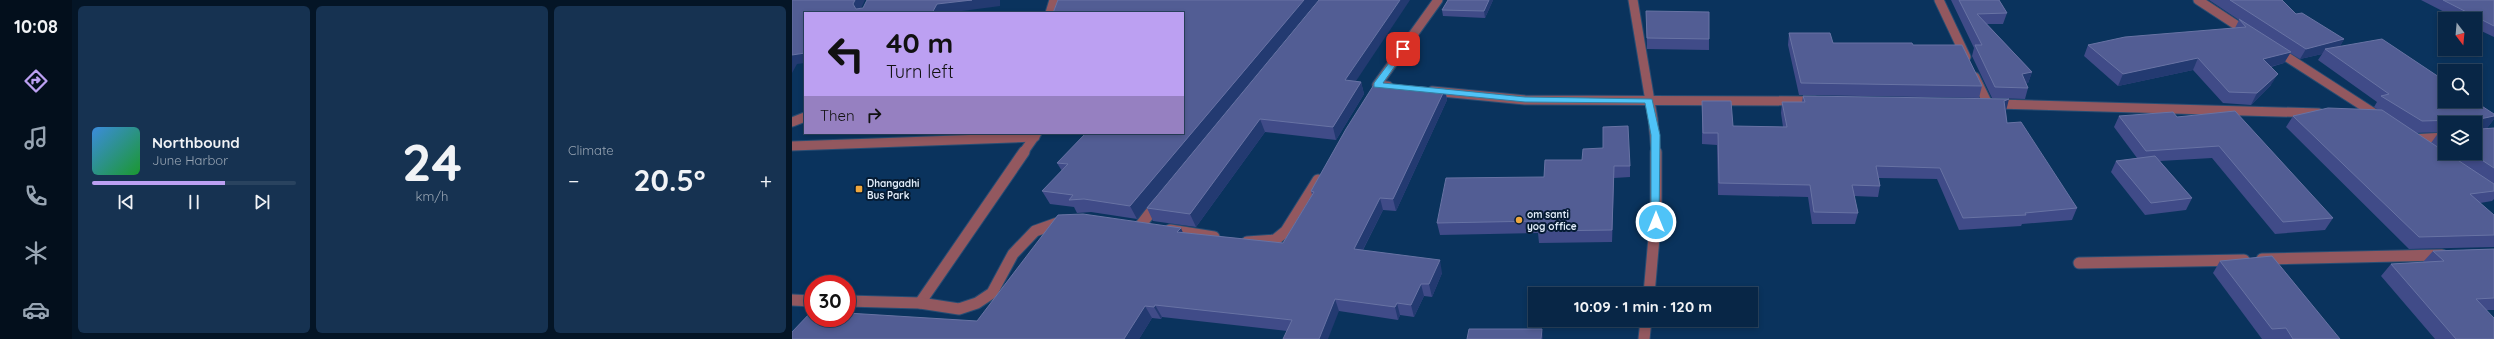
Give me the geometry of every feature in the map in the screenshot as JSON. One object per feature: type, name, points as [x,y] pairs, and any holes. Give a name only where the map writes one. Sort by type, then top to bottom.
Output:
[{"type":"street","points":[[1050,12],[1054,0]]},
{"type":"street","points":[[1400,88],[1375,89],[1438,0]]},
{"type":"street","points":[[1633,0],[1634,20],[1655,135],[1656,237],[1650,287]]},
{"type":"street","points":[[1939,0],[1970,66],[1984,104],[2190,108],[2332,114]]},
{"type":"street","points":[[2198,0],[2390,124]]},
{"type":"street","points":[[1424,90],[1525,100],[1825,101]]},
{"type":"street","points":[[2355,115],[2379,116]]},
{"type":"street","points":[[792,122],[804,117]]},
{"type":"street","points":[[2401,132],[2425,148]]},
{"type":"street","points":[[792,146],[1036,135]]},
{"type":"street","points":[[920,303],[1036,135]]},
{"type":"street","points":[[2412,139],[2438,137]]},
{"type":"street","points":[[1126,224],[1249,242],[1275,240],[1286,232],[1323,172]]},
{"type":"street","points":[[1140,226],[1165,195]]},
{"type":"street","points":[[856,301],[920,303],[958,309],[977,303],[992,293],[1013,254],[1035,231],[1062,221],[1076,220]]},
{"type":"street","points":[[2079,263],[2456,255]]},
{"type":"street","points":[[792,300],[804,301]]},
{"type":"street","points":[[1644,339],[1645,327]]},
{"type":"building","points":[[792,0],[855,0],[853,4],[856,9],[863,8],[867,0],[972,0],[937,4],[933,12],[804,12],[804,53],[792,55]]},
{"type":"building","points":[[1058,0],[1304,0],[1130,206],[1084,199],[1069,200],[1073,195],[1042,191],[1068,164],[1057,163],[1085,134],[1184,134],[1184,12],[1053,12]]},
{"type":"building","points":[[1319,0],[1400,0],[1345,80],[1361,82],[1333,127],[1260,119],[1190,214],[1147,208]]},
{"type":"building","points":[[1448,0],[1489,0],[1484,11],[1442,10]]},
{"type":"building","points":[[1959,0],[1999,0],[2007,13],[1977,14],[2032,72],[2022,74],[2028,88],[1995,87],[1975,45],[1982,45]]},
{"type":"building","points":[[2230,0],[2282,0],[2296,14],[2302,13],[2344,39],[2306,49]]},
{"type":"building","points":[[2443,0],[2494,0],[2494,26],[2482,20],[2482,12],[2467,12]]},
{"type":"building","points":[[1646,11],[1709,12],[1709,39],[1647,38]]},
{"type":"building","points":[[2239,19],[2291,52],[2263,59],[2278,74],[2257,93],[2229,92],[2198,58],[2123,74],[2088,45],[2125,37],[2246,27]]},
{"type":"building","points":[[1789,33],[1830,33],[1833,43],[1912,43],[1913,45],[1962,45],[1982,86],[1801,83]]},
{"type":"building","points":[[2382,39],[2438,76],[2438,108],[2482,108],[2482,106],[2494,114],[2494,116],[2482,119],[2482,116],[2438,116],[2438,121],[2422,121],[2381,96],[2389,94],[2325,49]]},
{"type":"building","points":[[1375,83],[1445,89],[1393,199],[1380,198],[1354,249],[1440,260],[1429,284],[1421,284],[1411,305],[1397,303],[1395,307],[1335,299],[1319,339],[1283,339],[1292,320],[1155,305],[1154,307],[1145,306],[1124,339],[792,339],[792,332],[804,319],[804,327],[856,327],[856,314],[977,321],[1058,215],[1083,214],[1181,228],[1177,232],[1283,243],[1314,192],[1311,191],[1346,129]]},
{"type":"building","points":[[1803,96],[2009,99],[2004,101],[2007,123],[2021,122],[2077,208],[2025,213],[2026,215],[1963,218],[1940,168],[1876,166],[1880,186],[1852,185],[1858,213],[1814,212],[1810,185],[1719,183],[1718,133],[1703,133],[1702,101],[1731,101],[1733,126],[1787,127],[1782,102],[1805,102]]},
{"type":"building","points":[[2328,108],[2382,110],[2438,147],[2438,160],[2458,160],[2494,184],[2494,191],[2470,194],[2494,215],[2494,235],[2419,237],[2293,116]]},
{"type":"building","points":[[2235,111],[2333,218],[2283,222],[2219,146],[2146,151],[2119,116],[2173,112],[2177,117]]},
{"type":"building","points":[[1628,126],[1630,166],[1614,166],[1612,230],[1538,231],[1539,221],[1437,223],[1446,178],[1544,177],[1545,160],[1582,160],[1583,149],[1603,148],[1603,127]]},
{"type":"building","points":[[2494,128],[2494,168],[2482,160],[2482,129]]},
{"type":"building","points":[[2155,156],[2192,198],[2151,203],[2116,161]]},
{"type":"building","points":[[2494,249],[2494,298],[2476,299],[2494,318],[2494,339],[2456,339],[2391,264],[2444,261],[2433,251]]},
{"type":"building","points":[[2272,256],[2340,339],[2293,339],[2286,328],[2272,329],[2220,261]]},
{"type":"building","points":[[1469,329],[1542,329],[1541,339],[1467,339]]},
{"type":"place","name":"Dhangadhi Bus Park","points":[[859,189]]},
{"type":"place","name":"om santi yog office","points":[[1519,220]]},
{"type":"route","points":[[1403,49],[1377,85],[1525,100],[1570,99],[1649,101],[1655,135],[1656,222]]}]
